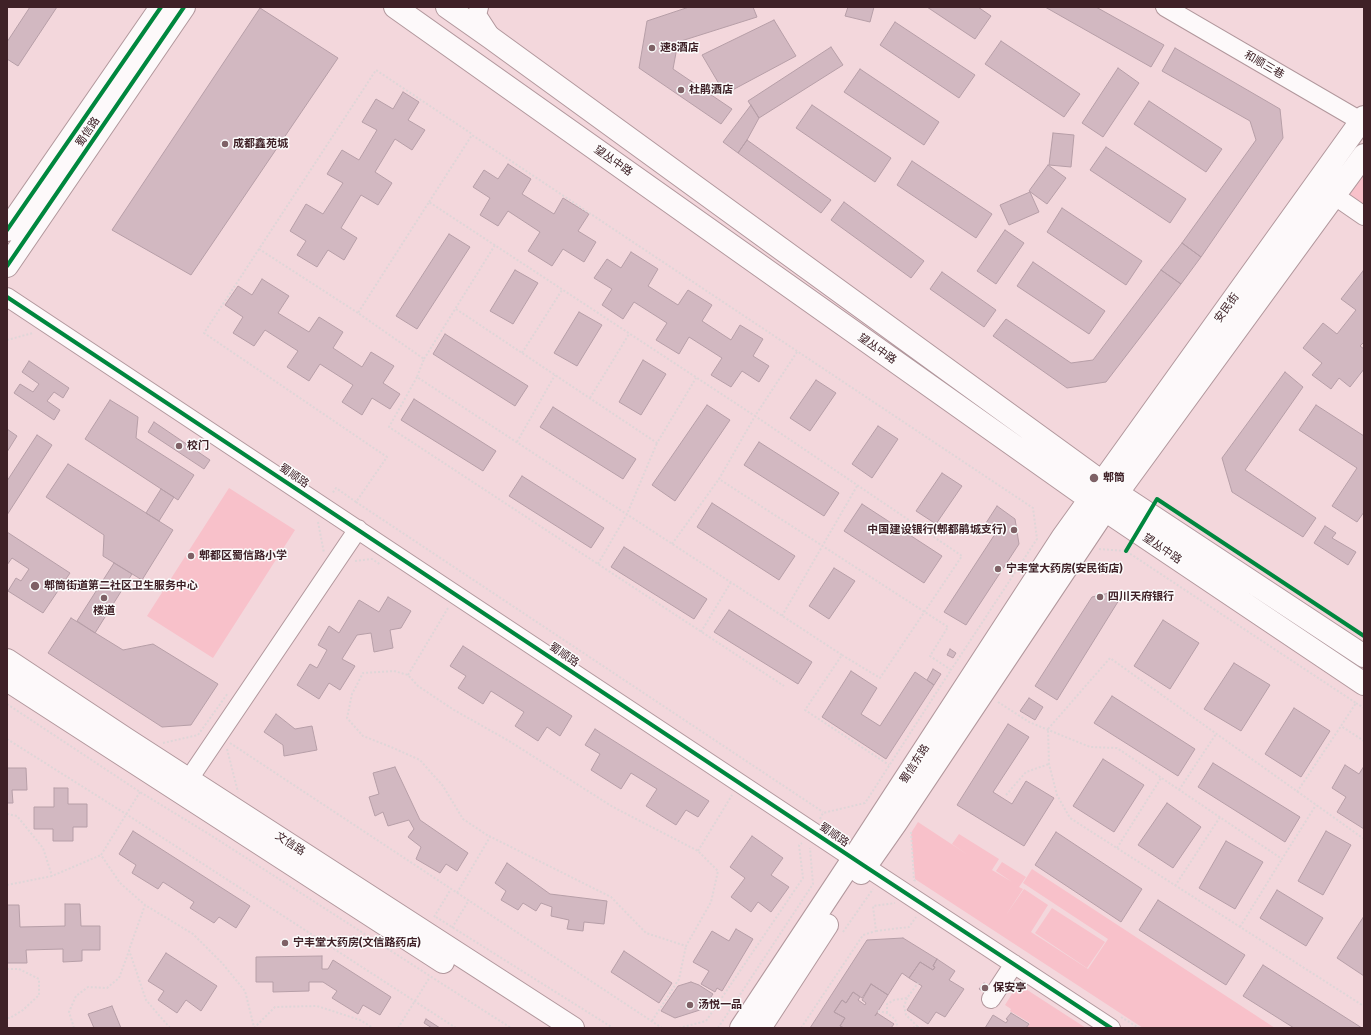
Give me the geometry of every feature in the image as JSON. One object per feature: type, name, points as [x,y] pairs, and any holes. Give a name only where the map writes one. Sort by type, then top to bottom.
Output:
[{"type":"main road","name":"蜀信路","points":[[7,230],[161,7]]},
{"type":"main road","name":"蜀信路","points":[[7,266],[184,7]]},
{"type":"main road","name":"望丛中路","points":[[395,7],[1103,496],[1364,656]]},
{"type":"main road","name":"望丛中路","points":[[447,7],[491,38],[1103,496],[1137,532],[1360,693]]},
{"type":"main road","name":"安民街","points":[[1103,496],[1363,120]]},
{"type":"main road","name":"安民街","points":[[1103,496],[1335,196],[1364,155]]},
{"type":"main road","name":"蜀信东路","points":[[741,1028],[860,863],[896,824],[1103,496]]},
{"type":"main road","name":"文信路","points":[[7,660],[573,1028]]},
{"type":"main road","points":[[7,680],[546,1028]]},
{"type":"main road","name":"蜀信东路","points":[[760,1028],[860,863]]},
{"type":"street","points":[[479,7],[477,15],[491,38]]},
{"type":"street","name":"和顺三巷","points":[[1165,7],[1363,120]]},
{"type":"street","points":[[1335,196],[1364,216]]},
{"type":"street","name":"蜀顺路","points":[[7,297],[358,529],[811,834],[860,863],[1014,964],[1115,1021]]},
{"type":"street","points":[[189,779],[358,529]]},
{"type":"street","points":[[991,999],[1014,964]]},
{"type":"path","points":[[324,554],[317,519],[336,488],[356,502],[823,812],[865,803],[1037,539],[1033,508],[376,70],[204,333],[387,457],[356,502]]},
{"type":"path","points":[[358,313],[472,135]]},
{"type":"path","points":[[417,377],[782,616],[880,678],[962,556],[754,416],[429,202]]},
{"type":"path","points":[[495,246],[424,359],[417,377],[389,427],[784,686]]},
{"type":"path","points":[[259,248],[358,313],[424,359]]},
{"type":"path","points":[[522,353],[562,289]]},
{"type":"path","points":[[456,309],[657,443]]},
{"type":"path","points":[[7,340],[37,331]]},
{"type":"path","points":[[590,398],[629,334]]},
{"type":"path","points":[[672,544],[719,479],[754,416],[798,352]]},
{"type":"path","points":[[517,442],[555,375]]},
{"type":"path","points":[[598,564],[627,514],[657,443],[696,378]]},
{"type":"path","points":[[719,479],[948,627],[930,656],[951,670]]},
{"type":"path","points":[[782,616],[857,486]]},
{"type":"path","points":[[1126,551],[1137,532]]},
{"type":"path","points":[[1096,555],[1100,548],[1126,551],[1360,693],[1364,708]]},
{"type":"path","points":[[353,561],[372,559],[384,567]]},
{"type":"path","points":[[701,632],[731,582]]},
{"type":"path","points":[[408,675],[448,608]]},
{"type":"path","points":[[842,655],[805,710],[889,765]]},
{"type":"path","points":[[1364,839],[1110,658],[1048,730],[1049,764],[1057,795],[1070,818],[1364,1005]]},
{"type":"path","points":[[652,1021],[679,979],[686,946],[712,902],[718,871],[698,851],[614,807],[509,741],[454,710],[418,686],[408,675],[394,671],[363,673],[352,694],[347,718],[363,736],[420,760],[443,786],[463,819],[487,835],[611,897],[646,933],[686,946]]},
{"type":"path","points":[[157,740],[163,743],[198,735],[230,690]]},
{"type":"path","points":[[1297,792],[1341,726],[1360,693]]},
{"type":"path","points":[[998,702],[1029,722],[1090,747],[1117,748],[1282,858]]},
{"type":"path","points":[[7,704],[140,792],[212,836],[511,1028]]},
{"type":"path","points":[[1341,726],[1364,741]]},
{"type":"path","points":[[1179,790],[1216,734]]},
{"type":"path","points":[[7,739],[126,814],[456,1028]]},
{"type":"path","points":[[224,739],[662,1028]]},
{"type":"path","points":[[226,746],[238,792],[244,796]]},
{"type":"path","points":[[1006,795],[1026,772],[1049,764]]},
{"type":"path","points":[[1117,848],[1161,778]]},
{"type":"path","points":[[698,851],[735,790]]},
{"type":"path","points":[[7,885],[52,876],[101,855],[140,792]]},
{"type":"path","points":[[1240,927],[1316,805]]},
{"type":"path","points":[[679,1028],[706,1020],[803,878],[799,845],[811,834],[823,812]]},
{"type":"path","points":[[7,814],[17,816],[43,848],[52,876]]},
{"type":"path","points":[[1176,886],[1220,817]]},
{"type":"path","points":[[915,826],[910,833],[914,880],[921,884]]},
{"type":"path","points":[[718,1028],[813,884],[811,834]]},
{"type":"path","points":[[457,893],[490,837],[487,835]]},
{"type":"path","points":[[101,855],[120,882],[145,904],[193,934],[222,963],[245,991],[254,1028]]},
{"type":"path","points":[[839,938],[875,886]]},
{"type":"path","points":[[451,889],[434,916],[613,1028]]},
{"type":"path","points":[[876,931],[873,906],[900,903],[894,899]]},
{"type":"path","points":[[452,928],[469,900]]},
{"type":"path","points":[[74,1028],[69,1012],[76,996],[88,987],[107,988],[119,978],[145,904]]},
{"type":"path","points":[[801,1028],[863,935],[876,931],[910,927],[918,914]]},
{"type":"path","points":[[129,950],[146,1000],[170,1028]]},
{"type":"path","points":[[7,969],[19,969],[39,979],[39,995],[24,1010],[10,1018],[7,1018]]},
{"type":"path","points":[[398,1028],[430,976]]},
{"type":"path","points":[[918,983],[907,998],[904,1006],[906,1015],[918,1027]]},
{"type":"path","points":[[887,1013],[887,1004],[894,1000],[907,998]]},
{"type":"path","points":[[254,1028],[275,1007],[317,1006],[360,1020],[373,1028]]},
{"type":"path","points":[[878,1011],[887,1013],[895,1019],[898,1028]]},
{"type":"path","points":[[1115,1021],[1139,1028]]},
{"type":"path","points":[[909,1028],[924,1028]]},
{"type":"shaded area","points":[[1364,168],[1364,212],[1343,198]]},
{"type":"shaded area","points":[[229,488],[295,530],[213,658],[147,616]]},
{"type":"shaded area","points":[[918,822],[968,855],[952,844],[959,834],[999,859],[992,870],[1012,882],[996,871],[1002,862],[1026,877],[1019,887],[1023,889],[1006,915],[1024,889],[1048,905],[1031,932],[1088,969],[1108,939],[1023,883],[1032,869],[1275,1028],[1143,1028],[915,879],[911,833]]},
{"type":"shaded area","points":[[1052,908],[1105,942],[1087,968],[1035,933]]},
{"type":"shaded area","points":[[1018,984],[1086,1028],[1027,1028],[1030,1023],[1010,1011],[1011,1009],[1005,1005]]},
{"type":"building","points":[[30,7],[57,7],[18,66],[7,59],[7,42]]},
{"type":"building","points":[[689,7],[753,7],[757,17],[678,42],[673,69],[732,109],[721,124],[639,68],[647,21]]},
{"type":"building","points":[[848,7],[874,7],[870,22],[845,16]]},
{"type":"building","points":[[927,7],[978,7],[991,16],[975,39]]},
{"type":"building","points":[[1045,7],[1096,7],[1164,45],[1151,67]]},
{"type":"building","name":"成都鑫苑城","points":[[260,8],[338,58],[191,275],[112,230]]},
{"type":"building","points":[[774,20],[796,56],[725,94],[702,55]]},
{"type":"building","points":[[895,22],[975,75],[959,98],[880,45]]},
{"type":"building","points":[[1001,41],[1080,94],[1064,117],[985,64]]},
{"type":"building","points":[[831,47],[843,65],[759,118],[748,101]]},
{"type":"building","points":[[1175,48],[1280,109],[1283,138],[1201,257],[1182,243],[1256,140],[1250,121],[1162,71]]},
{"type":"building","points":[[1118,68],[1139,83],[1103,137],[1082,123]]},
{"type":"building","points":[[860,69],[939,122],[924,145],[844,92]]},
{"type":"building","points":[[403,92],[419,102],[408,120],[425,130],[412,150],[395,139],[375,172],[392,183],[378,205],[361,195],[341,228],[357,238],[344,260],[328,250],[317,267],[297,255],[306,241],[290,231],[306,204],[323,214],[343,183],[327,174],[342,150],[359,160],[377,130],[362,122],[376,99],[393,109]]},
{"type":"building","points":[[1149,101],[1222,149],[1206,172],[1134,124]]},
{"type":"building","points":[[751,105],[759,118],[738,153],[723,142]]},
{"type":"building","points":[[812,105],[891,158],[875,182],[796,128]]},
{"type":"building","points":[[1053,133],[1074,135],[1071,167],[1049,165]]},
{"type":"building","points":[[747,140],[831,200],[821,213],[738,153]]},
{"type":"building","points":[[1106,147],[1186,199],[1170,223],[1090,170]]},
{"type":"building","points":[[912,161],[992,214],[976,238],[897,185]]},
{"type":"building","points":[[508,164],[531,179],[522,194],[554,214],[563,198],[589,214],[578,231],[596,242],[584,262],[563,249],[552,266],[528,251],[540,232],[508,211],[498,226],[480,215],[490,198],[473,187],[484,170],[498,179]]},
{"type":"building","points":[[1048,165],[1066,178],[1047,204],[1029,191]]},
{"type":"building","points":[[1030,192],[1039,212],[1009,225],[1000,205]]},
{"type":"building","points":[[844,202],[924,261],[911,278],[831,220]]},
{"type":"building","points":[[1062,208],[1142,261],[1126,285],[1047,232]]},
{"type":"building","points":[[1005,230],[1024,243],[996,284],[977,271]]},
{"type":"building","points":[[449,234],[470,247],[417,329],[396,316]]},
{"type":"building","points":[[1182,243],[1201,257],[1181,284],[1161,270]]},
{"type":"building","points":[[631,252],[658,269],[648,286],[678,305],[688,290],[712,305],[702,321],[731,340],[740,325],[763,339],[753,356],[769,366],[759,382],[742,371],[731,387],[711,375],[722,358],[689,337],[679,354],[656,340],[667,323],[634,302],[623,319],[602,305],[612,289],[594,278],[607,259],[621,268]]},
{"type":"building","points":[[1033,262],[1105,311],[1089,334],[1017,286]]},
{"type":"building","points":[[515,270],[538,283],[513,324],[490,311]]},
{"type":"building","points":[[1161,270],[1181,284],[1106,382],[1067,388],[993,336],[1006,319],[1071,363],[1093,360]]},
{"type":"building","points":[[1363,271],[1364,342],[1360,346],[1364,349],[1364,369],[1350,387],[1339,378],[1331,389],[1312,375],[1322,363],[1303,348],[1323,323],[1337,334],[1356,310],[1341,299]]},
{"type":"building","points":[[942,272],[996,310],[984,327],[930,289]]},
{"type":"building","points":[[262,279],[289,296],[278,313],[309,332],[319,317],[343,332],[333,348],[362,367],[371,352],[394,366],[383,383],[400,394],[390,409],[372,398],[362,415],[342,402],[353,385],[320,364],[309,381],[287,367],[298,351],[265,330],[254,346],[233,333],[243,317],[225,305],[238,286],[252,295]]},
{"type":"building","points":[[579,312],[602,325],[577,366],[554,353]]},
{"type":"building","points":[[445,334],[528,386],[515,406],[433,354]]},
{"type":"building","points":[[643,360],[666,374],[641,415],[619,402]]},
{"type":"building","points":[[29,361],[69,388],[63,398],[54,392],[47,401],[60,410],[54,420],[14,393],[20,384],[33,392],[39,384],[22,372]]},
{"type":"building","points":[[1285,372],[1303,387],[1245,470],[1316,518],[1303,537],[1232,492],[1222,458]]},
{"type":"building","points":[[816,380],[836,393],[810,431],[790,418]]},
{"type":"building","points":[[414,399],[496,451],[483,471],[401,420]]},
{"type":"building","points":[[110,400],[138,417],[136,438],[194,475],[178,500],[85,439]]},
{"type":"building","points":[[707,405],[730,420],[675,501],[652,485]]},
{"type":"building","points":[[1316,405],[1364,436],[1364,512],[1357,522],[1332,506],[1357,468],[1299,430]]},
{"type":"building","points":[[553,407],[636,459],[623,479],[540,427]]},
{"type":"building","name":"校门","points":[[154,422],[210,460],[204,469],[148,432]]},
{"type":"building","points":[[878,426],[898,439],[872,478],[852,464]]},
{"type":"building","points":[[7,429],[17,436],[7,452]]},
{"type":"building","points":[[37,435],[52,445],[7,515],[7,481]]},
{"type":"building","points":[[759,442],[839,493],[824,516],[744,465]]},
{"type":"building","points":[[68,464],[173,530],[142,580],[103,556],[104,535],[46,497]]},
{"type":"building","points":[[942,473],[962,486],[936,524],[916,511]]},
{"type":"building","points":[[522,476],[604,528],[591,548],[509,496]]},
{"type":"building","points":[[161,489],[174,497],[159,521],[146,513]]},
{"type":"building","points":[[712,503],[795,556],[779,580],[697,527]]},
{"type":"building","points":[[862,504],[942,556],[924,583],[844,531]]},
{"type":"building","points":[[997,506],[1015,519],[1019,544],[966,625],[944,612],[997,531],[986,523]]},
{"type":"building","points":[[1325,526],[1336,533],[1332,538],[1356,552],[1348,565],[1314,543]]},
{"type":"building","points":[[7,532],[70,573],[43,613],[8,591],[16,578],[21,581],[29,569],[12,558],[7,565]]},
{"type":"building","points":[[624,547],[707,599],[694,619],[611,567]]},
{"type":"building","name":"楼道","points":[[114,563],[132,574],[95,633],[77,621]]},
{"type":"building","points":[[834,568],[855,581],[829,619],[809,606]]},
{"type":"building","points":[[1109,593],[1119,600],[1057,700],[1035,686],[1092,597]]},
{"type":"building","points":[[388,597],[411,611],[401,628],[390,630],[393,648],[374,652],[371,633],[357,635],[342,659],[355,666],[340,690],[329,683],[319,699],[297,685],[310,664],[317,668],[327,650],[318,645],[329,626],[339,633],[359,600],[379,612]]},
{"type":"building","points":[[729,610],[812,662],[798,684],[714,632]]},
{"type":"building","points":[[71,618],[123,650],[153,644],[218,684],[191,725],[162,727],[48,653]]},
{"type":"building","points":[[1163,620],[1199,643],[1170,689],[1134,666]]},
{"type":"building","points":[[463,646],[572,716],[560,736],[547,727],[538,741],[515,726],[524,712],[491,691],[483,704],[458,688],[466,676],[450,666]]},
{"type":"building","points":[[950,649],[956,653],[953,658],[947,655]]},
{"type":"building","points":[[1234,663],[1270,685],[1241,731],[1204,709]]},
{"type":"building","points":[[933,669],[941,674],[934,685],[927,680]]},
{"type":"building","points":[[851,671],[877,688],[861,714],[880,726],[915,672],[934,685],[886,759],[822,717]]},
{"type":"building","points":[[1112,696],[1195,749],[1178,776],[1094,723]]},
{"type":"building","points":[[1029,698],[1043,707],[1035,720],[1020,711]]},
{"type":"building","points":[[1294,708],[1330,731],[1301,777],[1265,754]]},
{"type":"building","points":[[276,714],[295,729],[312,726],[317,750],[284,756],[283,745],[264,732]]},
{"type":"building","points":[[1008,724],[1029,737],[993,792],[1012,804],[1026,781],[1054,798],[1024,846],[957,805]]},
{"type":"building","points":[[595,729],[709,801],[698,817],[686,810],[676,825],[646,806],[657,789],[631,773],[621,789],[591,770],[600,754],[585,745]]},
{"type":"building","points":[[1103,759],[1144,785],[1114,832],[1073,806]]},
{"type":"building","points":[[1213,763],[1300,817],[1285,842],[1198,787]]},
{"type":"building","points":[[1345,765],[1359,774],[1364,766],[1364,829],[1337,812],[1346,797],[1332,788]]},
{"type":"building","points":[[395,767],[420,820],[468,853],[457,871],[446,864],[440,873],[416,859],[421,847],[408,837],[414,829],[409,820],[388,826],[383,812],[375,816],[369,797],[379,794],[373,773]]},
{"type":"building","points":[[7,768],[26,768],[27,790],[12,790],[13,803],[7,803]]},
{"type":"building","points":[[54,788],[68,788],[68,804],[87,804],[87,827],[73,827],[73,841],[53,841],[53,829],[34,829],[34,807],[54,807]]},
{"type":"building","points":[[1167,803],[1201,827],[1173,868],[1138,845]]},
{"type":"building","points":[[133,831],[250,906],[236,928],[219,917],[214,923],[190,908],[194,902],[163,882],[158,889],[132,873],[136,865],[119,854]]},
{"type":"building","points":[[1326,831],[1351,845],[1323,895],[1298,881]]},
{"type":"building","points":[[1056,832],[1142,889],[1121,922],[1035,865]]},
{"type":"building","points":[[752,836],[783,858],[771,875],[789,887],[771,912],[758,902],[751,912],[731,897],[745,878],[730,867]]},
{"type":"building","points":[[1226,841],[1263,862],[1235,909],[1199,888]]},
{"type":"building","points":[[507,863],[550,894],[607,901],[604,924],[584,922],[583,931],[567,929],[569,920],[551,916],[552,907],[541,903],[536,911],[523,903],[518,910],[501,900],[506,891],[495,883]]},
{"type":"building","points":[[1277,890],[1323,918],[1306,946],[1260,918]]},
{"type":"building","points":[[1158,900],[1245,955],[1226,985],[1139,930]]},
{"type":"building","points":[[65,904],[80,904],[81,926],[100,926],[100,950],[82,950],[82,961],[63,962],[63,949],[26,950],[27,963],[7,963],[7,905],[19,905],[20,927],[65,926]]},
{"type":"building","points":[[1364,916],[1364,976],[1337,958]]},
{"type":"building","points":[[736,929],[753,939],[722,991],[717,988],[715,992],[701,984],[709,971],[693,962],[712,931],[729,941]]},
{"type":"building","points":[[903,938],[937,959],[933,966],[935,967],[933,970],[920,962],[909,978],[902,973],[888,995],[871,984],[862,998],[853,992],[846,1003],[842,1000],[834,1012],[845,1018],[840,1026],[844,1028],[810,1028],[867,940]]},
{"type":"building","points":[[624,951],[672,983],[659,1003],[611,972]]},
{"type":"building","points":[[166,953],[217,986],[201,1011],[186,1000],[177,1013],[158,1000],[164,991],[148,981]]},
{"type":"building","points":[[322,956],[322,969],[328,969],[333,960],[391,997],[380,1015],[363,1005],[358,1014],[332,998],[337,991],[323,982],[309,982],[309,991],[273,992],[273,982],[256,982],[256,957]]},
{"type":"building","points":[[937,959],[955,971],[949,980],[964,989],[945,1017],[936,1012],[928,1024],[907,1010],[922,986],[909,978],[920,962],[933,970],[935,967],[933,966]]},
{"type":"building","points":[[1263,965],[1362,1028],[1294,1028],[1243,996]]},
{"type":"building","points":[[691,982],[713,994],[703,1009],[675,1018],[661,1011],[678,986]]},
{"type":"building","name":"保安亭","points":[[984,983],[990,987],[986,993],[979,989]]},
{"type":"building","points":[[871,984],[888,995],[875,1016],[877,1013],[894,1024],[891,1028],[844,1028],[840,1026],[845,1018],[834,1012],[842,1000],[846,1003],[853,992],[860,997],[858,1000],[865,1005],[866,1003],[862,1000]]},
{"type":"building","points":[[112,1006],[121,1028],[94,1028],[88,1014]]},
{"type":"building","points":[[1011,1013],[1029,1024],[1026,1028],[985,1028],[993,1015],[1006,1023],[1008,1020],[1006,1019]]},
{"type":"building","points":[[426,1019],[440,1028],[432,1028],[424,1023]]},
{"type":"cycle path","points":[[7,230],[161,7]]},
{"type":"cycle path","points":[[7,266],[184,7]]},
{"type":"cycle path","points":[[7,297],[1111,1028]]},
{"type":"cycle path","points":[[1126,551],[1157,499],[1364,636]]},
{"type":"place","name":"速8酒店","points":[[652,48]]},
{"type":"place","name":"杜鹃酒店","points":[[681,90]]},
{"type":"place","name":"成都鑫苑城","points":[[225,144]]},
{"type":"place","name":"校门","points":[[179,446]]},
{"type":"place","name":"郫筒","points":[[1094,478]]},
{"type":"place","name":"中国建设银行(郫都鹃城支行)","points":[[1014,530]]},
{"type":"place","name":"郫都区蜀信路小学","points":[[191,556]]},
{"type":"place","name":"宁丰堂大药房(安民街店)","points":[[998,569]]},
{"type":"place","name":"郫筒街道第二社区卫生服务中心","points":[[35,586]]},
{"type":"place","name":"四川天府银行","points":[[1100,597]]},
{"type":"place","name":"楼道","points":[[104,598]]},
{"type":"place","name":"宁丰堂大药房(文信路药店)","points":[[285,943]]},
{"type":"place","name":"保安亭","points":[[985,988]]},
{"type":"place","name":"汤悦一品","points":[[690,1005]]}]
